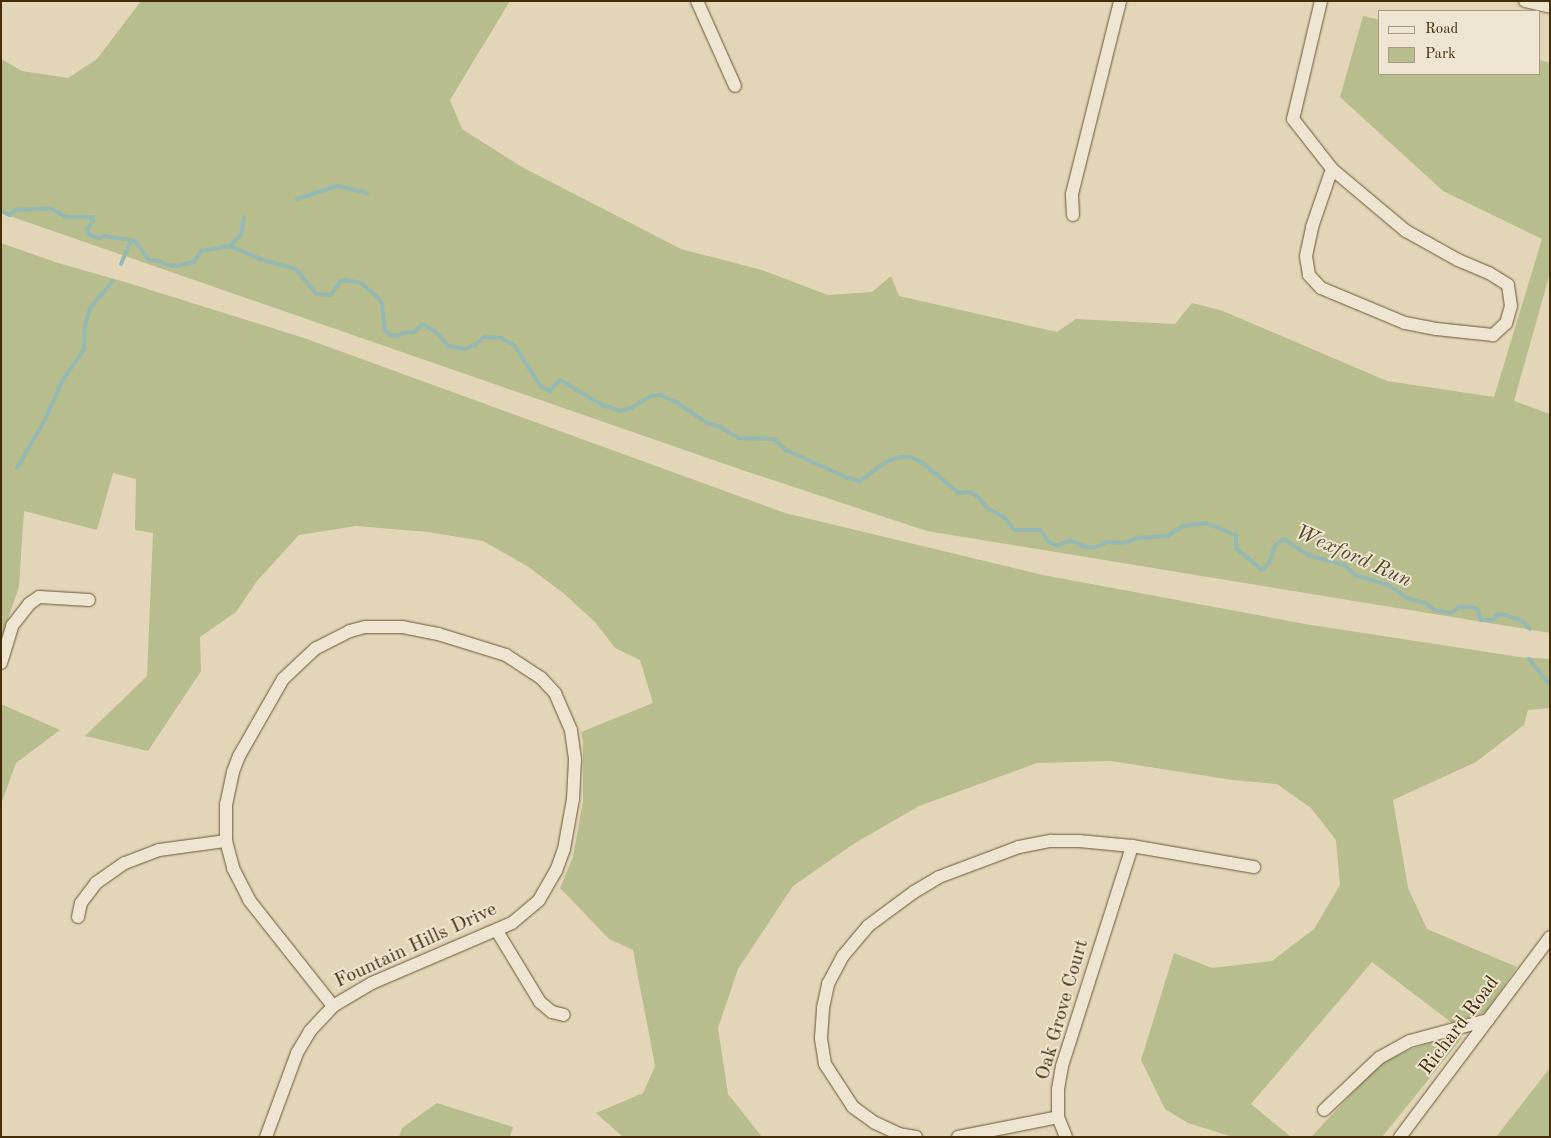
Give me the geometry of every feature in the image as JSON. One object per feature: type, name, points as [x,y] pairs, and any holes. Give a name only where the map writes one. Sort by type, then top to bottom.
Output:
[{"type":"street","points":[[697,1],[735,86]]},
{"type":"street","points":[[1073,215],[1072,194],[1120,1]]},
{"type":"street","points":[[1321,1],[1293,119],[1332,169],[1406,231],[1458,260],[1490,273],[1508,285],[1511,306],[1506,322],[1493,335],[1436,329],[1405,323],[1322,288],[1309,275],[1306,256],[1312,227],[1332,169]]},
{"type":"street","points":[[1525,1],[1550,7]]},
{"type":"street","points":[[1,663],[12,626],[29,604],[40,597],[89,600]]},
{"type":"street","name":"Fountain Hills Drive","points":[[266,1137],[297,1053],[310,1031],[333,1006],[372,983],[497,931],[519,918],[539,900],[556,871],[564,849],[573,800],[575,759],[571,730],[555,693],[541,678],[506,655],[438,634],[382,626],[365,627],[350,631],[316,648],[283,679],[240,756],[233,772],[226,804],[226,841],[233,868],[249,900],[333,1006]]},
{"type":"street","points":[[78,917],[81,903],[91,889],[125,863],[159,850],[226,841]]},
{"type":"street","points":[[916,1137],[900,1134],[875,1123],[853,1107],[825,1064],[821,1038],[822,1008],[828,984],[843,956],[868,926],[914,892],[939,877],[1019,846],[1051,841],[1079,841],[1132,846],[1254,867]]},
{"type":"street","name":"Oak Grove Court","points":[[1058,1117],[1058,1089],[1062,1066],[1132,846]]},
{"type":"street","points":[[497,931],[540,1002],[552,1012],[564,1015]]},
{"type":"street","name":"Richard Road","points":[[1400,1137],[1550,937]]},
{"type":"street","points":[[1324,1110],[1379,1058],[1410,1042],[1488,1020]]},
{"type":"street","points":[[958,1137],[1058,1117],[1066,1137]]},
{"type":"green space","points":[[141,1],[510,1],[450,100],[462,129],[522,167],[681,249],[762,270],[828,295],[872,292],[891,276],[899,296],[1057,332],[1076,319],[1175,324],[1192,303],[1223,311],[1387,381],[1494,397],[1542,239],[1443,191],[1340,97],[1363,16],[1378,20],[1378,75],[1541,75],[1541,60],[1550,63],[1550,273],[1514,401],[1550,414],[1550,633],[927,531],[745,471],[1,213],[1,59],[22,71],[68,78],[97,59]]},
{"type":"green space","points":[[1,243],[58,263],[304,338],[785,513],[1043,575],[1305,624],[1520,657],[1550,659],[1550,708],[1528,710],[1524,725],[1476,762],[1393,800],[1408,888],[1427,929],[1517,967],[1486,1012],[1452,1023],[1372,962],[1251,1104],[1291,1137],[1233,1137],[1188,1123],[1165,1109],[1141,1060],[1174,953],[1212,968],[1272,961],[1314,929],[1340,885],[1336,840],[1311,808],[1277,784],[1232,780],[1111,761],[1037,763],[919,806],[855,843],[793,886],[738,969],[718,1028],[728,1094],[762,1137],[623,1137],[596,1113],[643,1093],[655,1066],[633,950],[609,939],[560,888],[573,857],[583,801],[583,742],[581,732],[653,703],[640,660],[615,648],[595,622],[562,592],[527,566],[483,541],[428,532],[356,526],[299,535],[257,581],[236,612],[200,637],[201,671],[148,751],[85,736],[147,676],[153,533],[135,530],[136,479],[113,473],[97,530],[24,511],[19,587],[1,639]]},
{"type":"green space","points":[[1,704],[60,730],[16,763],[1,804]]},
{"type":"green space","points":[[1459,1034],[1462,1038],[1382,1137],[1311,1137],[1380,1063],[1411,1049]]},
{"type":"green space","points":[[1550,1068],[1550,1137],[1496,1137]]},
{"type":"green space","points":[[437,1103],[513,1127],[510,1137],[399,1137],[402,1128]]},
{"type":"waterway","points":[[297,199],[337,186],[367,193]]},
{"type":"waterway","name":"Wexford Run","points":[[1,211],[10,215],[16,210],[50,208],[66,217],[93,217],[93,222],[87,229],[89,235],[99,238],[104,236],[135,241],[149,260],[159,261],[167,265],[174,266],[194,262],[201,251],[230,246],[260,259],[296,269],[316,294],[331,295],[340,281],[346,280],[361,283],[382,304],[385,331],[391,335],[398,336],[403,333],[414,332],[423,324],[436,332],[448,346],[465,349],[475,345],[484,337],[501,338],[515,346],[541,387],[550,391],[560,380],[602,405],[620,411],[631,408],[651,396],[660,395],[676,402],[707,423],[720,427],[739,438],[774,439],[786,450],[848,478],[860,481],[888,461],[900,457],[910,457],[920,461],[959,493],[970,492],[977,496],[987,508],[1004,517],[1015,530],[1040,530],[1049,542],[1055,545],[1060,545],[1070,540],[1085,547],[1096,547],[1107,542],[1124,543],[1138,538],[1168,536],[1183,526],[1206,523],[1236,535],[1236,548],[1262,570],[1269,563],[1275,546],[1284,539],[1308,555],[1344,565],[1355,575],[1390,586],[1407,598],[1425,603],[1435,610],[1451,613],[1459,607],[1472,607],[1477,609],[1481,620],[1493,620],[1498,614],[1505,615],[1522,621],[1530,629]]},
{"type":"waterway","points":[[230,246],[241,234],[244,217]]},
{"type":"waterway","points":[[121,264],[131,241]]},
{"type":"waterway","points":[[17,468],[46,418],[62,381],[84,350],[85,326],[90,308],[113,281]]},
{"type":"waterway","name":"Wexford Run","points":[[1529,659],[1550,685]]}]
